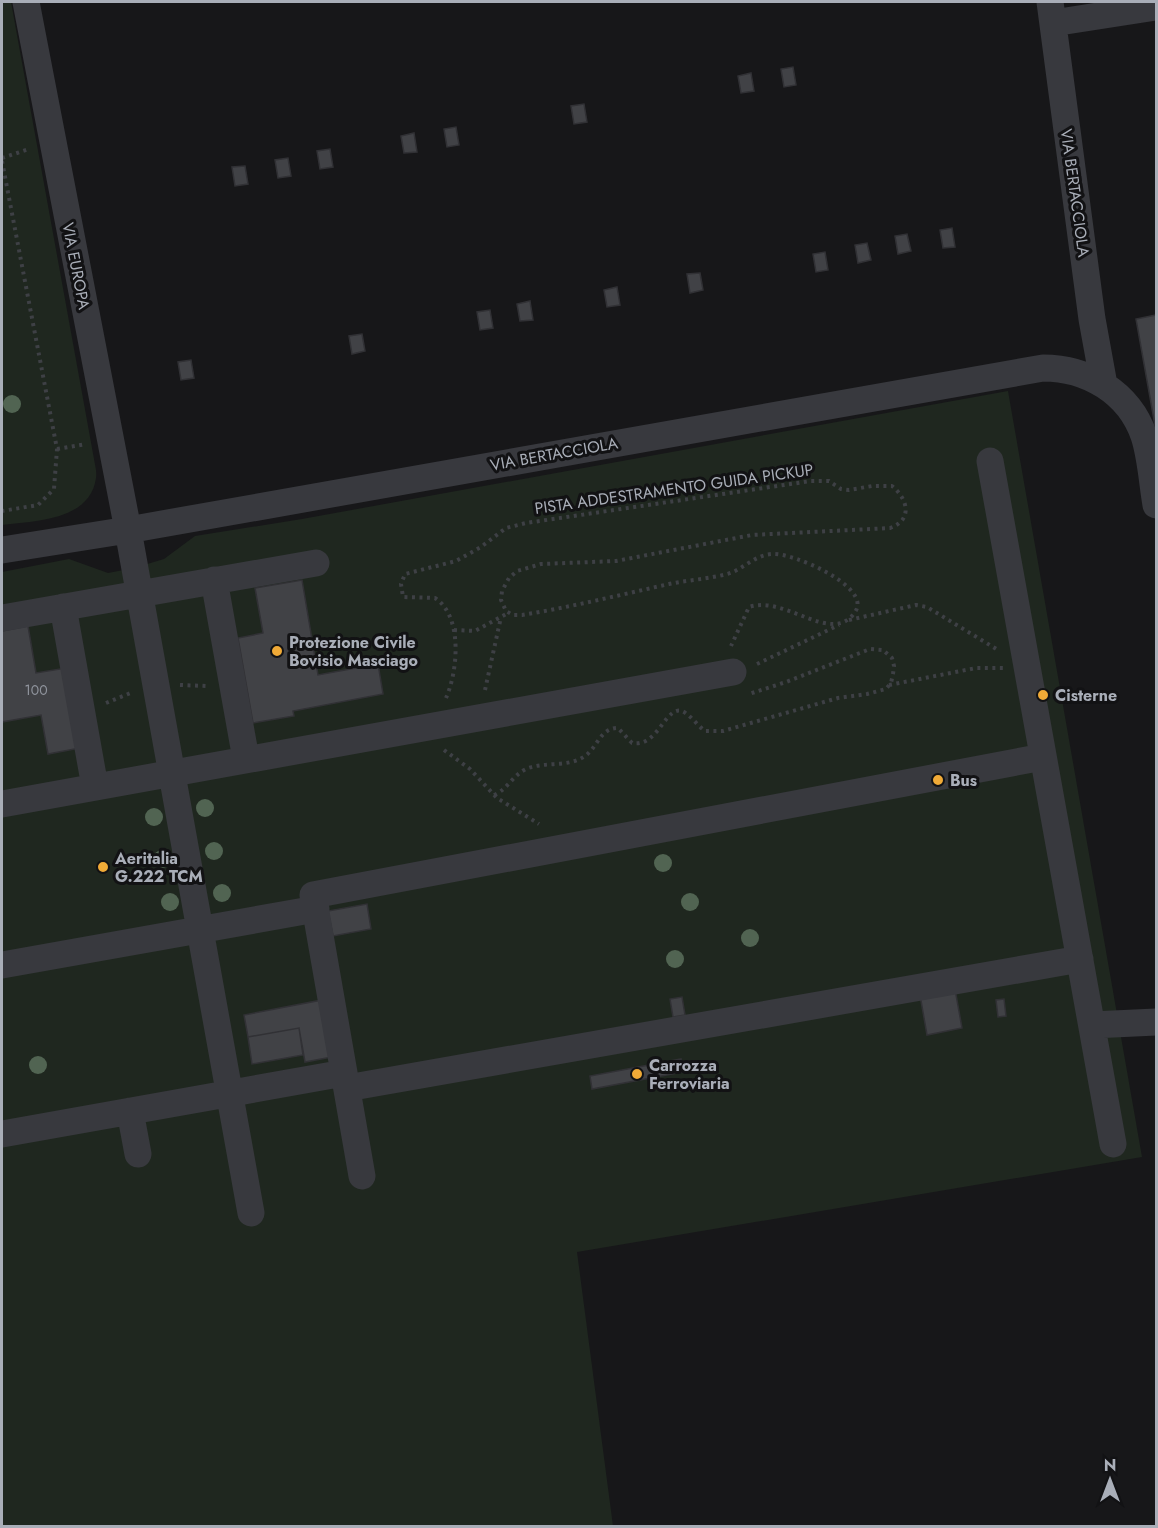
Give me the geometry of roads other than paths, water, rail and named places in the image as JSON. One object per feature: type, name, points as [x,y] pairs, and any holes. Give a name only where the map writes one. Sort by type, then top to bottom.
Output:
[{"type":"street","name":"VIA EUROPA","points":[[26,2],[140,593],[251,1213]]},
{"type":"street","points":[[1051,12],[1156,7]]},
{"type":"street","name":"VIA BERTACCIOLA","points":[[1051,12],[1092,319],[1104,385]]},
{"type":"street","name":"VIA BERTACCIOLA","points":[[2,550],[128,530],[1037,369],[1070,370],[1090,377],[1104,385],[1124,402],[1134,415],[1143,434],[1156,505]]},
{"type":"street","points":[[990,461],[1113,1144]]},
{"type":"street","points":[[2,618],[316,563]]},
{"type":"street","points":[[214,580],[246,759]]},
{"type":"street","points":[[63,607],[95,787]]},
{"type":"street","points":[[2,804],[246,759],[437,737],[480,718],[733,672]]},
{"type":"street","points":[[362,1176],[313,895],[1043,757]]},
{"type":"street","points":[[2,965],[316,909]]},
{"type":"street","points":[[2,1134],[229,1093],[346,1080],[1080,959]]},
{"type":"street","points":[[1092,1024],[1156,1022]]},
{"type":"street","points":[[130,1111],[138,1154]]},
{"type":"place","name":"Protezione Civile Bovisio Masciago","points":[[277,651]]},
{"type":"place","name":"Cisterne","points":[[1043,695]]},
{"type":"place","name":"Bus","points":[[938,780]]},
{"type":"place","name":"Aeritalia G.222 TCM","points":[[103,867]]},
{"type":"place","name":"Carrozza Ferroviaria","points":[[637,1074]]}]
